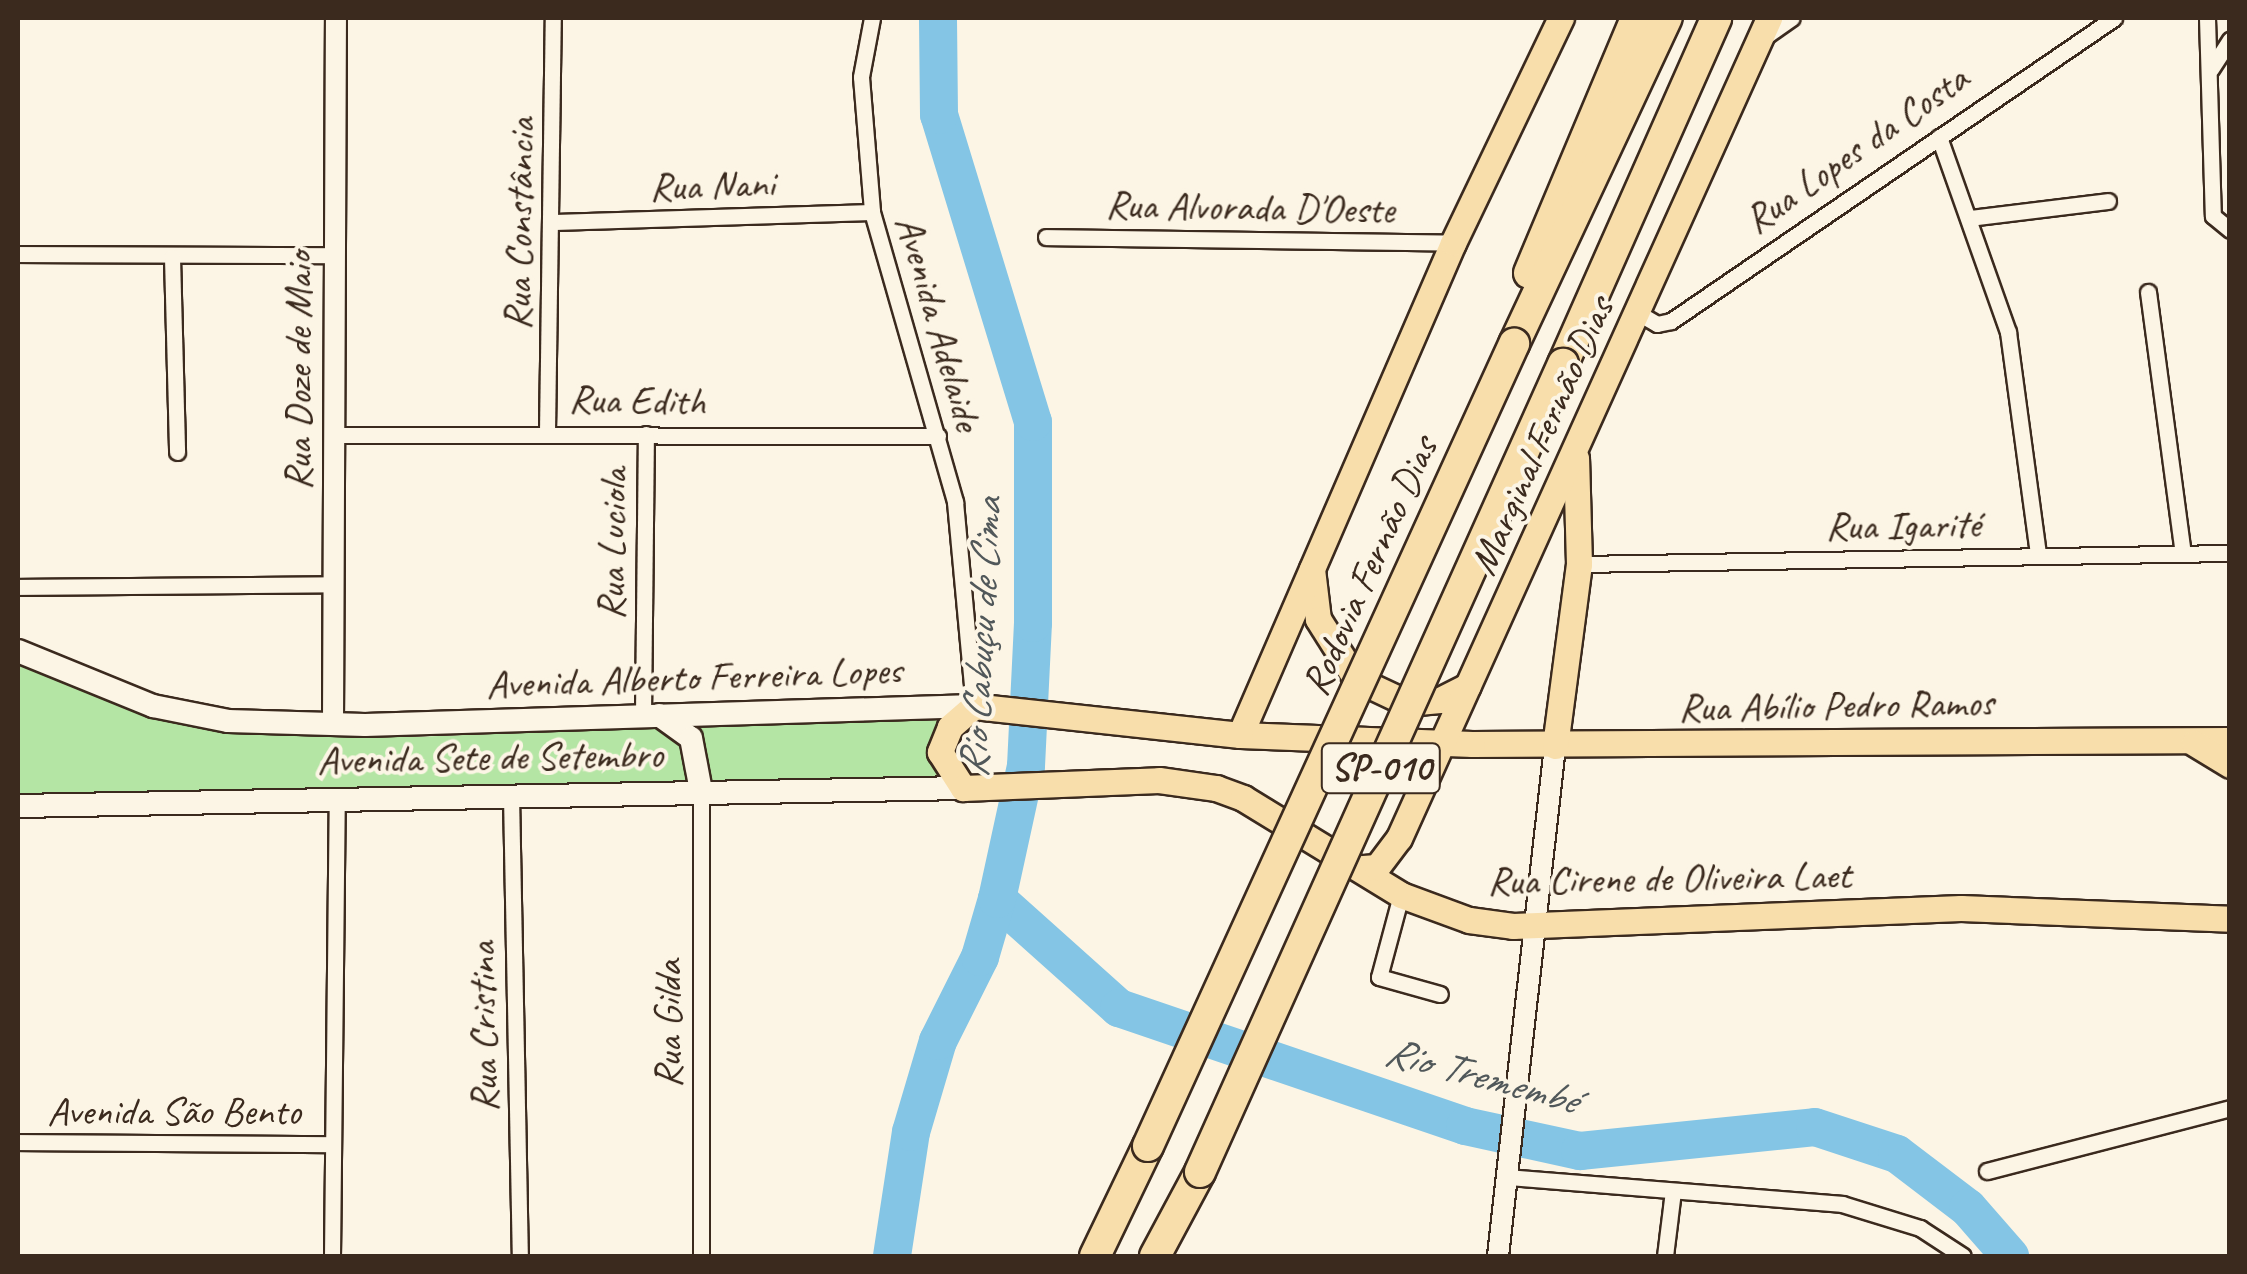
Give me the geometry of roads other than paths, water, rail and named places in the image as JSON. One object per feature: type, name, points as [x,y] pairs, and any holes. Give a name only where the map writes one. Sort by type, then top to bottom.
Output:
[{"type":"highway","points":[[1519,334],[1542,234],[1636,18]]},
{"type":"highway","name":"Rodovia Fernão Dias","points":[[1095,1256],[1668,18]]},
{"type":"highway","name":"SP-010","points":[[1155,1256],[1200,1172],[1716,18]]},
{"type":"main road","points":[[1240,735],[1453,243],[1561,18]]},
{"type":"main road","name":"Marginal Fernão Dias","points":[[1362,868],[1377,867],[1392,849],[1764,29]]},
{"type":"main road","points":[[1555,746],[1579,564],[1575,450]]},
{"type":"main road","points":[[1312,564],[1318,619],[1356,679],[1407,703],[1440,700],[1468,686]]},
{"type":"main road","name":"Avenida Alberto Ferreira Lopes","points":[[18,651],[115,693],[190,715],[333,724],[982,707],[1240,735],[1442,743]]},
{"type":"main road","points":[[973,787],[942,764],[942,741],[982,707]]},
{"type":"main road","points":[[651,715],[692,738],[701,791]]},
{"type":"main road","name":"Rua Abílio Pedro Ramos","points":[[1442,743],[1555,746],[2230,740]]},
{"type":"main road","points":[[2189,741],[2230,765]]},
{"type":"main road","name":"Rua Cirene de Oliveira Laet","points":[[973,787],[1159,780],[1216,788],[1362,868],[1401,895],[1469,920],[1538,926],[1961,908],[2230,919]]},
{"type":"main road","name":"Avenida Sete de Setembro","points":[[18,806],[973,787]]},
{"type":"street","name":"Rua Doze de Maio","points":[[333,724],[336,18]]},
{"type":"street","name":"Rua Constância","points":[[548,432],[554,222],[553,18]]},
{"type":"street","name":"Avenida Adelaide","points":[[872,18],[861,76],[872,212],[938,436],[967,579],[982,707]]},
{"type":"street","points":[[1764,29],[1792,18]]},
{"type":"street","name":"Rua Lopes da Costa","points":[[1638,313],[1657,324],[1671,321],[2114,18]]},
{"type":"street","points":[[2207,18],[2213,216],[2230,230]]},
{"type":"street","points":[[2211,68],[2230,40]]},
{"type":"street","points":[[1939,137],[2008,332],[2038,554]]},
{"type":"street","points":[[1970,218],[2108,201]]},
{"type":"street","name":"Rua Nani","points":[[554,222],[872,212]]},
{"type":"street","name":"Rua Alvorada D'Oeste","points":[[1046,237],[1453,243]]},
{"type":"street","points":[[18,254],[334,255]]},
{"type":"street","points":[[172,257],[177,452]]},
{"type":"street","points":[[2148,292],[2183,553]]},
{"type":"street","name":"Rua Edith","points":[[334,435],[548,432],[938,436]]},
{"type":"street","name":"Rua Luciola","points":[[646,434],[651,715]]},
{"type":"street","name":"Rua Igarité","points":[[1579,564],[2230,553]]},
{"type":"street","points":[[18,586],[332,584]]},
{"type":"street","points":[[1498,1256],[1538,926],[1555,746]]},
{"type":"street","name":"Rua Gilda","points":[[700,1256],[701,791]]},
{"type":"street","name":"Rua Cristina","points":[[511,795],[520,1256]]},
{"type":"street","points":[[332,1256],[336,797]]},
{"type":"street","points":[[1401,895],[1379,977],[1440,994]]},
{"type":"street","points":[[1988,1171],[2230,1108]]},
{"type":"street","name":"Avenida São Bento","points":[[18,1142],[330,1144]]},
{"type":"street","points":[[1508,1168],[1673,1190],[1855,1207],[1920,1228],[1963,1256]]},
{"type":"street","points":[[1665,1256],[1673,1190]]},
{"type":"waterway","name":"Rio Cabuçu de Cima","points":[[892,1256],[911,1132],[938,1041],[980,957],[997,899],[1026,766],[1033,623],[1033,422],[939,115],[938,18]]},
{"type":"waterway","name":"Rio Tremembé","points":[[997,899],[1119,1008],[1465,1126],[1580,1151],[1815,1127],[1897,1154],[1968,1208],[2010,1256]]}]
